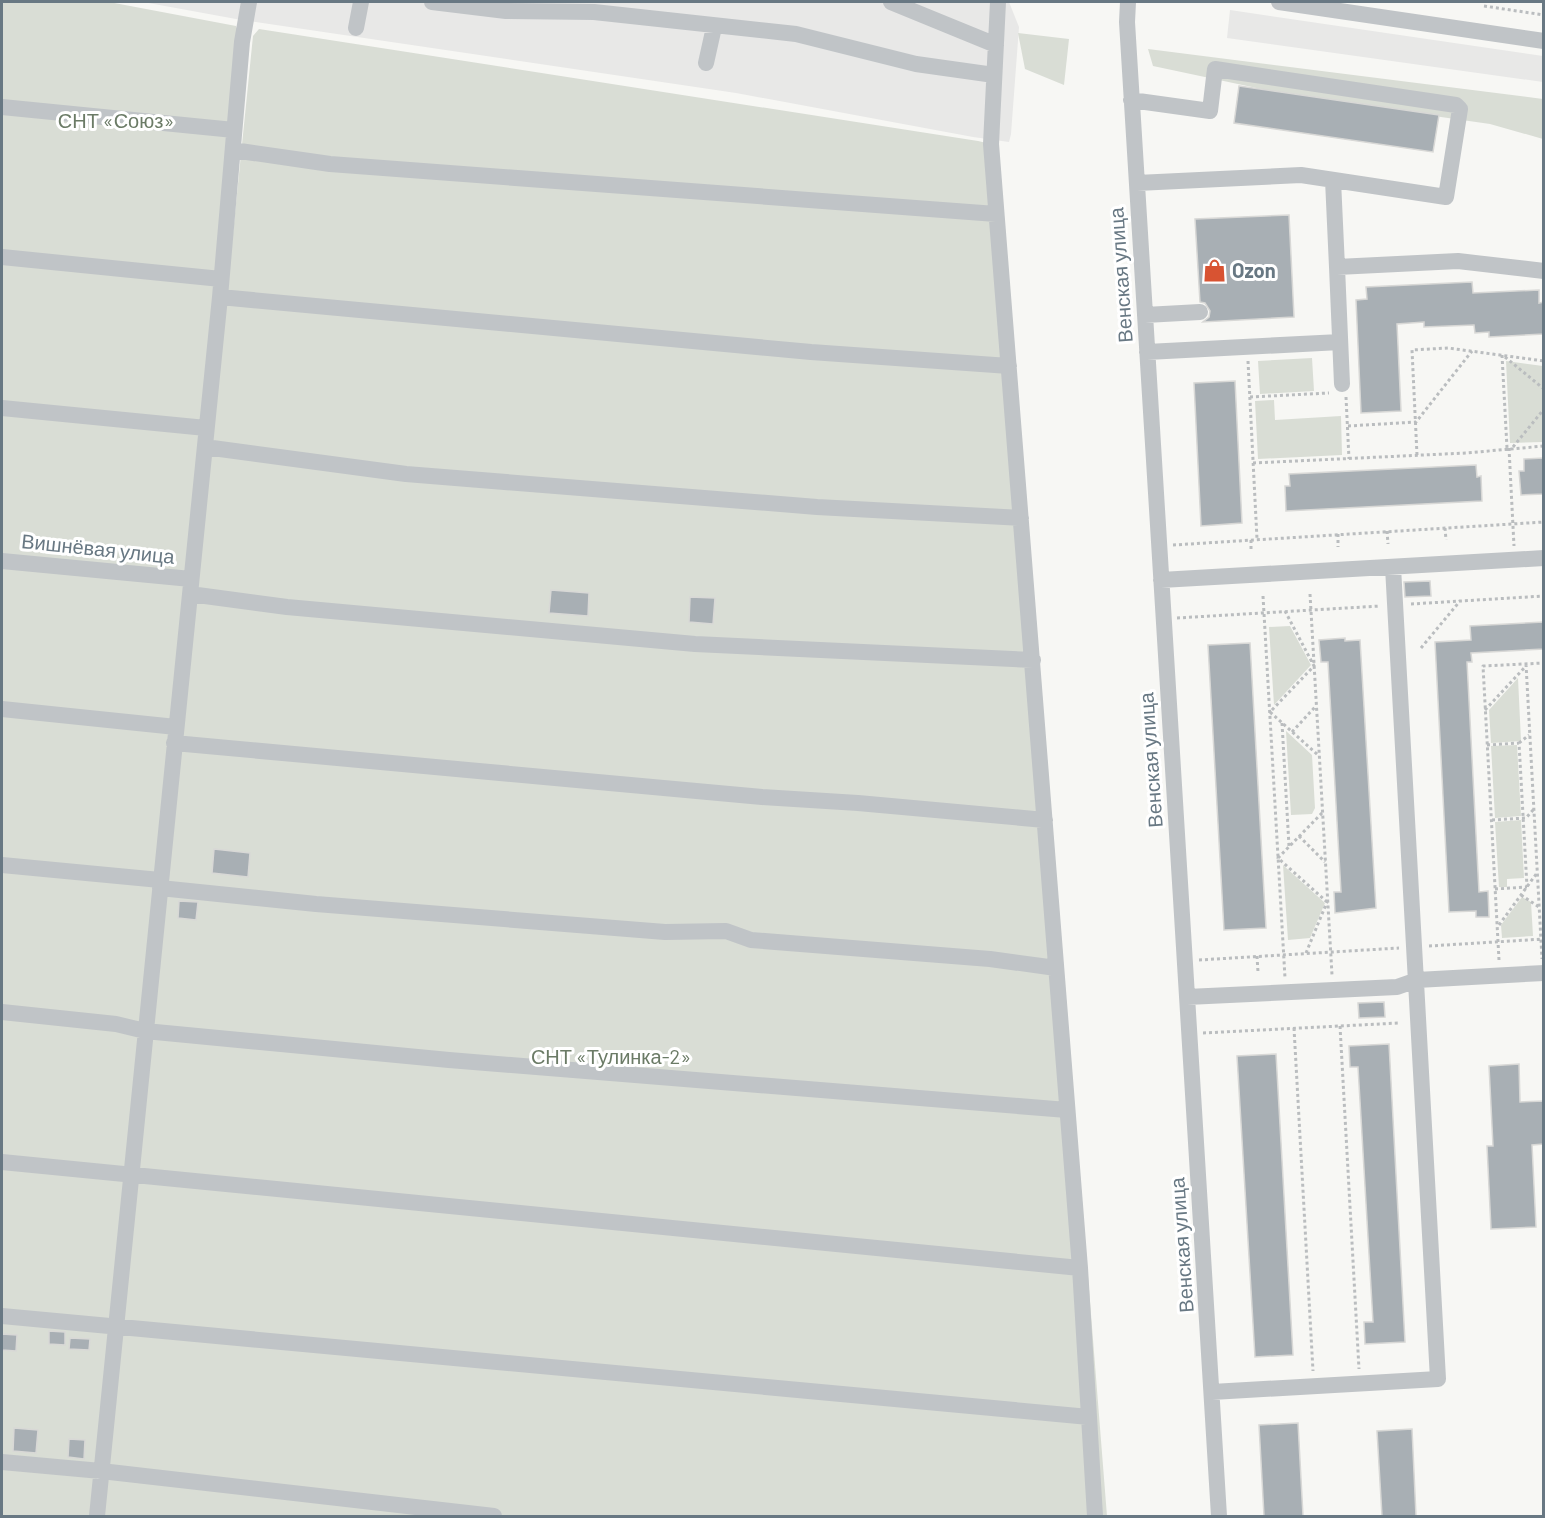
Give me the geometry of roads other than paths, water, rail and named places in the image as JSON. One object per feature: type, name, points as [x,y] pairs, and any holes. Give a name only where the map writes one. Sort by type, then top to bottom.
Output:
[{"type":"street","points":[[97,1516],[114,1326],[222,279],[242,42],[249,2]]},
{"type":"street","points":[[356,28],[361,2]]},
{"type":"street","points":[[432,2],[506,11],[594,12],[714,27],[796,34],[916,64],[994,75]]},
{"type":"street","points":[[891,2],[996,45]]},
{"type":"street","points":[[999,2],[991,144],[1080,1268],[1095,1516]]},
{"type":"street","name":"Венская улица","points":[[1128,2],[1126,22],[1220,1516]]},
{"type":"street","points":[[1279,2],[1544,41]]},
{"type":"street","points":[[706,63],[714,27]]},
{"type":"street","points":[[1131,100],[1210,111],[1215,69],[1459,106],[1446,197],[1301,175],[1137,183]]},
{"type":"street","points":[[2,107],[234,130]]},
{"type":"street","points":[[232,150],[330,165],[996,214]]},
{"type":"street","points":[[1333,180],[1344,388]]},
{"type":"street","points":[[2,257],[222,279]]},
{"type":"street","points":[[1337,267],[1458,261],[1544,271]]},
{"type":"street","points":[[220,297],[811,352],[1009,366]]},
{"type":"street","points":[[1145,315],[1200,312]]},
{"type":"street","points":[[1147,352],[1340,342]]},
{"type":"street","points":[[2,408],[206,428]]},
{"type":"street","points":[[205,447],[417,475],[817,507],[1021,518]]},
{"type":"street","points":[[1161,580],[1544,558]]},
{"type":"street","name":"Вишнёвая улица","points":[[2,561],[190,587],[287,607],[695,644],[1033,660]]},
{"type":"street","points":[[1212,1392],[1438,1379],[1418,980],[1393,567]]},
{"type":"street","points":[[2,709],[175,735],[762,797],[1045,820]]},
{"type":"street","points":[[2,865],[316,904],[665,932],[726,931],[751,940],[990,959],[1056,968]]},
{"type":"street","points":[[1187,997],[1397,987],[1418,980],[1543,973]]},
{"type":"street","points":[[2,1012],[116,1024],[145,1031],[449,1060],[1067,1110]]},
{"type":"street","points":[[2,1162],[1080,1268]]},
{"type":"street","points":[[2,1316],[1089,1417]]},
{"type":"street","points":[[2,1462],[101,1471],[494,1516]]},
{"type":"place","name":"Ozon","points":[[1214,271]]},
{"type":"park label","name":"СНТ «Союз»","points":[[116,121]]},
{"type":"park label","name":"СНТ «Тулинка-2»","points":[[611,1057]]}]
